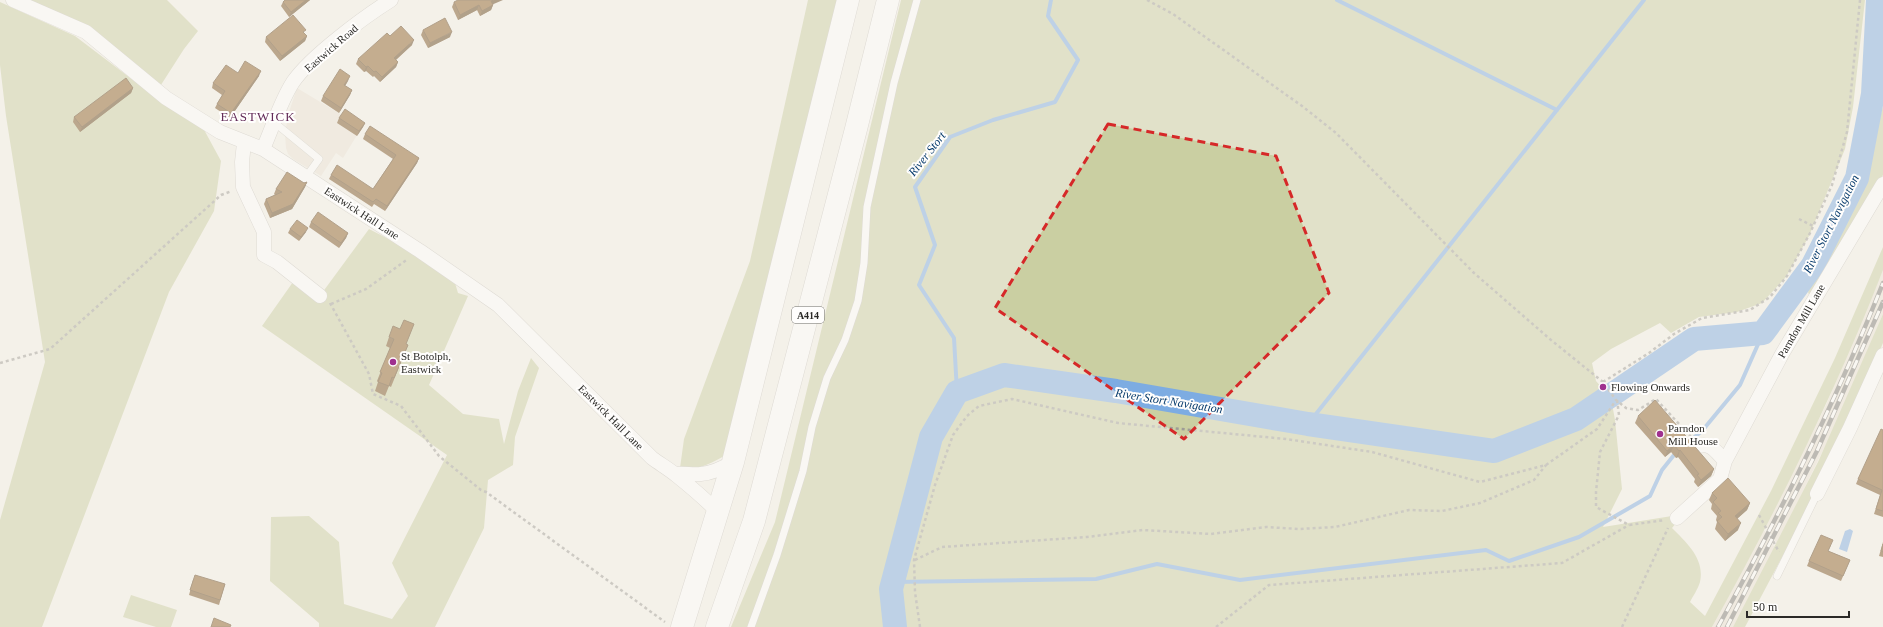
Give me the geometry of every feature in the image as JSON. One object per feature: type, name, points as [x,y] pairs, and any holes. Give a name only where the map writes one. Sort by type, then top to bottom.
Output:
[{"type":"highway","points":[[674,625],[719,513],[734,462],[848,0]]},
{"type":"highway","name":"A414","points":[[717,627],[754,521],[888,0]]},
{"type":"street","name":"Eastwick Hall Lane","points":[[13,0],[86,32],[166,98],[220,132],[244,143],[263,149],[420,251],[498,304],[652,458],[676,474],[683,483],[705,499],[719,513]]},
{"type":"street","name":"Eastwick Road","points":[[263,149],[288,91],[301,73],[325,49],[383,2]]},
{"type":"street","points":[[244,143],[242,162],[243,187],[264,232],[264,255],[276,262],[326,300]]},
{"type":"street","name":"Parndon Mill Lane","points":[[1677,518],[1720,479],[1725,461],[1782,354],[1883,184]]},
{"type":"street","points":[[1817,494],[1850,428],[1883,355]]},
{"type":"street","points":[[1699,446],[1704,444],[1710,446],[1725,461]]},
{"type":"street","points":[[676,474],[687,472],[694,474],[710,473],[734,462]]},
{"type":"lane","points":[[750,627],[777,555],[802,471],[812,427],[827,378],[845,340],[858,301],[864,263],[867,207],[894,83],[917,0]]},
{"type":"lane","points":[[275,123],[319,159],[306,177]]},
{"type":"lane","points":[[1777,576],[1817,494]]},
{"type":"path","points":[[1147,0],[1173,14],[1302,106],[1336,134],[1474,273],[1551,340],[1603,382],[1616,400],[1626,408],[1638,410],[1656,399],[1685,430]]},
{"type":"path","points":[[1603,382],[1699,319],[1750,310],[1770,297],[1787,276],[1832,185],[1847,132],[1860,0]]},
{"type":"path","points":[[0,364],[50,349],[221,195],[243,187]]},
{"type":"path","points":[[1799,218],[1813,226]]},
{"type":"path","points":[[420,251],[366,289],[326,300],[369,374],[373,394],[401,406],[439,456],[481,490],[486,492],[674,625]]},
{"type":"path","points":[[920,627],[915,592],[914,560],[935,485],[954,435],[967,416],[979,406],[1012,399],[1118,423],[1286,439],[1372,452],[1480,482],[1546,465]]},
{"type":"path","points":[[914,560],[942,548],[1087,537],[1143,530],[1211,534],[1266,527],[1299,529],[1335,527],[1409,510],[1464,508],[1480,503],[1534,480],[1546,465],[1597,429],[1616,400]]},
{"type":"path","points":[[1616,400],[1619,414],[1600,452],[1596,506],[1629,525]]},
{"type":"path","points":[[1759,516],[1784,561]]},
{"type":"path","points":[[1216,627],[1269,585],[1562,563],[1629,525],[1647,524],[1677,518]]},
{"type":"path","points":[[1622,627],[1669,525],[1677,518]]},
{"type":"highlighted area","points":[[1108,124],[1276,156],[1329,293],[1184,439],[995,308]]},
{"type":"shaded area","points":[[297,88],[362,127],[343,158],[336,153],[321,176],[293,159],[288,154],[286,148],[285,134],[288,115]]},
{"type":"shaded area","points":[[1883,270],[1883,314],[1839,418],[1777,544],[1766,526],[1826,405]]},
{"type":"shaded area","points":[[1764,530],[1775,548],[1753,590],[1733,627],[1712,627]]},
{"type":"green space","points":[[26,0],[167,0],[198,31],[184,49],[159,88]]},
{"type":"green space","points":[[808,0],[838,0],[724,456],[697,468],[680,468],[684,439],[750,261]]},
{"type":"green space","points":[[901,0],[1865,0],[1853,107],[1845,149],[1809,236],[1786,277],[1762,303],[1737,312],[1699,317],[1671,333],[1660,323],[1611,349],[1592,363],[1596,381],[1611,398],[1615,420],[1622,489],[1603,527],[1672,516],[1677,522],[1672,528],[1694,552],[1700,566],[1700,582],[1690,602],[1705,616],[1771,491],[1835,358],[1883,247],[1883,270],[1825,407],[1782,496],[1712,627],[731,627],[775,522]]},
{"type":"green space","points":[[0,2],[75,36],[154,96],[202,126],[221,161],[214,211],[169,292],[42,627],[0,627],[0,520],[45,362],[6,116],[0,65]]},
{"type":"green space","points":[[1883,106],[1883,175],[1810,297],[1808,292],[1867,169]]},
{"type":"green space","points":[[369,229],[408,249],[455,283],[458,293],[468,296],[429,385],[463,414],[499,419],[504,444],[518,391],[531,358],[539,368],[515,437],[513,465],[488,480],[484,528],[435,627],[319,627],[319,623],[270,581],[271,517],[309,516],[339,542],[344,604],[392,619],[408,596],[392,563],[447,455],[262,326],[293,282],[322,293]]},
{"type":"green space","points":[[1883,314],[1883,343],[1807,510],[1745,627],[1733,627],[1818,462]]},
{"type":"green space","points":[[131,595],[177,610],[171,627],[156,627],[123,617]]},
{"type":"water","points":[[1662,356],[1666,359],[1666,364],[1615,395],[1615,391],[1611,387]]},
{"type":"water","points":[[1850,529],[1853,531],[1847,552],[1839,549],[1845,531]]},
{"type":"building","points":[[285,0],[306,0],[291,12],[283,2]]},
{"type":"building","points":[[458,0],[494,0],[491,1],[493,5],[482,11],[479,5],[460,15],[454,2]]},
{"type":"building","points":[[293,15],[306,30],[303,32],[307,36],[282,56],[266,37]]},
{"type":"building","points":[[445,18],[452,32],[430,43],[423,30]]},
{"type":"building","points":[[401,26],[414,40],[394,58],[398,62],[382,77],[368,66],[366,67],[358,59],[387,33],[390,36]]},
{"type":"building","points":[[245,61],[261,71],[231,113],[217,104],[225,91],[213,83],[226,65],[238,73]]},
{"type":"building","points":[[340,69],[350,76],[344,85],[352,90],[341,108],[323,96]]},
{"type":"building","points":[[126,78],[133,88],[82,127],[74,117]]},
{"type":"building","points":[[345,109],[365,123],[359,131],[339,118]]},
{"type":"building","points":[[370,126],[419,158],[387,206],[376,199],[373,202],[331,175],[337,165],[373,189],[396,155],[365,134]]},
{"type":"building","points":[[287,172],[304,183],[307,182],[293,204],[272,213],[266,199],[282,192],[276,189]]},
{"type":"building","points":[[318,212],[348,233],[341,243],[311,222]]},
{"type":"building","points":[[297,220],[308,228],[301,237],[290,229]]},
{"type":"building","name":"St Botolph, Eastwick","points":[[404,320],[414,324],[406,344],[408,345],[389,386],[378,382],[382,373],[380,372],[394,339],[389,337],[393,326],[400,329]]},
{"type":"building","points":[[1655,400],[1714,469],[1701,480],[1697,475],[1699,474],[1680,450],[1679,451],[1674,445],[1667,451],[1638,416]]},
{"type":"building","points":[[1881,429],[1883,430],[1883,511],[1876,509],[1882,490],[1858,479]]},
{"type":"building","points":[[1728,478],[1750,503],[1735,516],[1741,523],[1728,534],[1717,521],[1722,517],[1718,513],[1721,511],[1713,502],[1717,498],[1712,493]]},
{"type":"building","points":[[1821,535],[1833,540],[1828,551],[1850,560],[1843,576],[1809,561]]},
{"type":"building","points":[[195,575],[225,584],[220,600],[190,590]]},
{"type":"building","points":[[214,618],[231,625],[230,627],[211,627]]},
{"type":"waterway","name":"River Stort","points":[[957,392],[954,338],[919,285],[935,245],[915,187],[950,137],[993,120],[1055,102],[1078,60],[1048,16],[1051,0]]},
{"type":"waterway","points":[[1337,0],[1557,110]]},
{"type":"waterway","points":[[1308,424],[1644,0]]},
{"type":"waterway","name":"River Stort Navigation","points":[[895,627],[891,589],[931,437],[957,392],[1004,375],[1116,391],[1308,424],[1494,451],[1576,419],[1694,339],[1763,333],[1813,265],[1857,178],[1873,94],[1878,0]]},
{"type":"waterway","points":[[1686,444],[1702,431],[1740,385],[1763,333]]},
{"type":"waterway","points":[[893,582],[1096,579],[1157,564],[1240,580],[1486,550],[1509,561],[1579,537],[1650,496],[1662,470],[1674,455]]},
{"type":"railway","points":[[1718,627],[1806,458],[1846,371],[1883,283]]},
{"type":"railway","points":[[1727,627],[1817,451],[1883,302]]},
{"type":"place","name":"St Botolph, Eastwick","points":[[393,362]]},
{"type":"place","name":"Flowing Onwards","points":[[1603,387]]},
{"type":"place","name":"Parndon Mill House","points":[[1660,434]]},
{"type":"district","name":"EASTWICK","points":[[258,116]]}]
